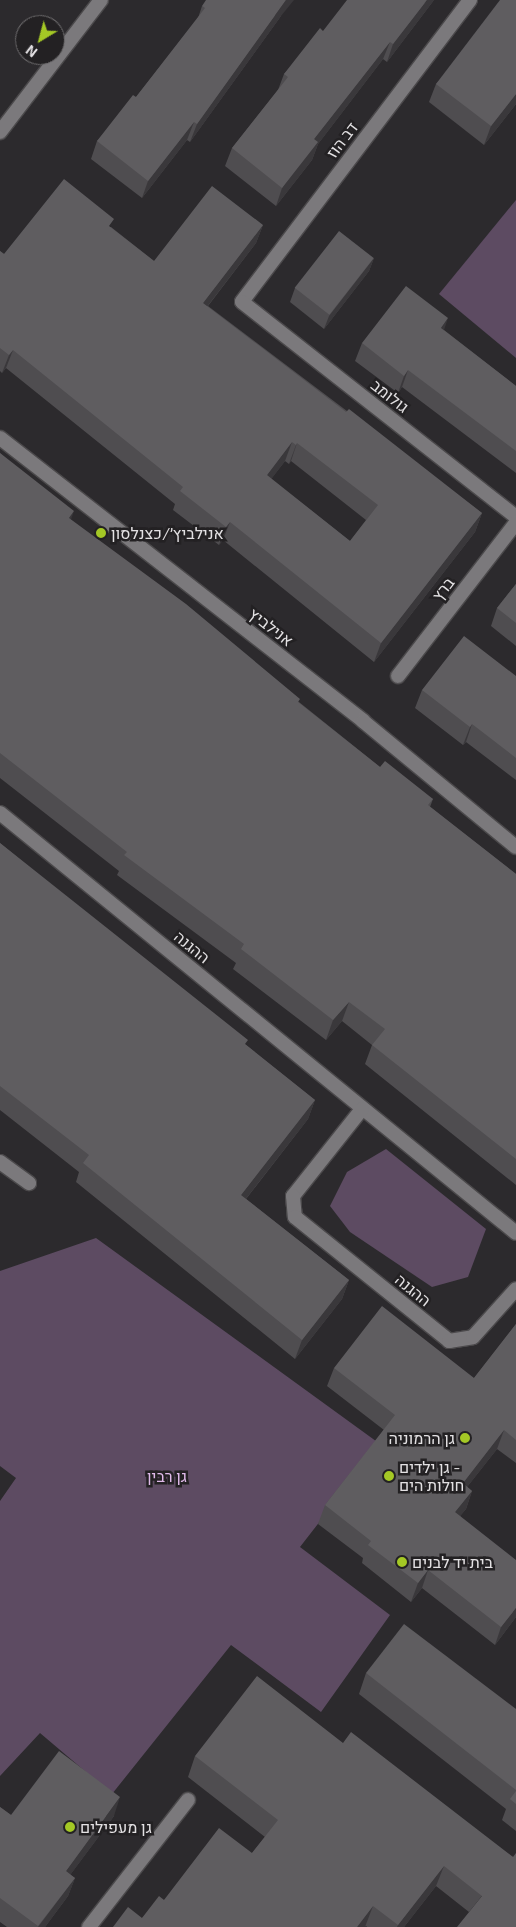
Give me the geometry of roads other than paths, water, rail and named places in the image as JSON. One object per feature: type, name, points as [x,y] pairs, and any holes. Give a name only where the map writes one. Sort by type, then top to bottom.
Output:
[{"type":"street","points":[[0,132],[101,0]]},
{"type":"street","name":"דב הוז","points":[[242,302],[470,0]]},
{"type":"street","points":[[0,116],[48,68]]},
{"type":"street","name":"גולומב","points":[[242,302],[516,517]]},
{"type":"street","name":"אנילביץ","points":[[0,438],[363,721],[516,847]]},
{"type":"street","name":"ברץ","points":[[398,676],[516,523]]},
{"type":"street","name":"ההגנה","points":[[0,813],[516,1233]]},
{"type":"street","name":"ההגנה","points":[[362,1109],[293,1196],[295,1217],[449,1342],[474,1337],[516,1289]]},
{"type":"street","points":[[0,1162],[29,1183]]},
{"type":"street","points":[[89,1927],[188,1800]]},
{"type":"place","name":"אנילביץ׳/כצנלסון","points":[[101,533]]},
{"type":"place","name":"גן הרמוניה","points":[[465,1438]]},
{"type":"place","name":"גן ילדים - חולות הים","points":[[389,1476]]},
{"type":"place","name":"בית יד לבנים","points":[[402,1562]]},
{"type":"place","name":"גן מעפילים","points":[[70,1827]]},
{"type":"park label","name":"גן רבין","points":[[167,1476]]}]
